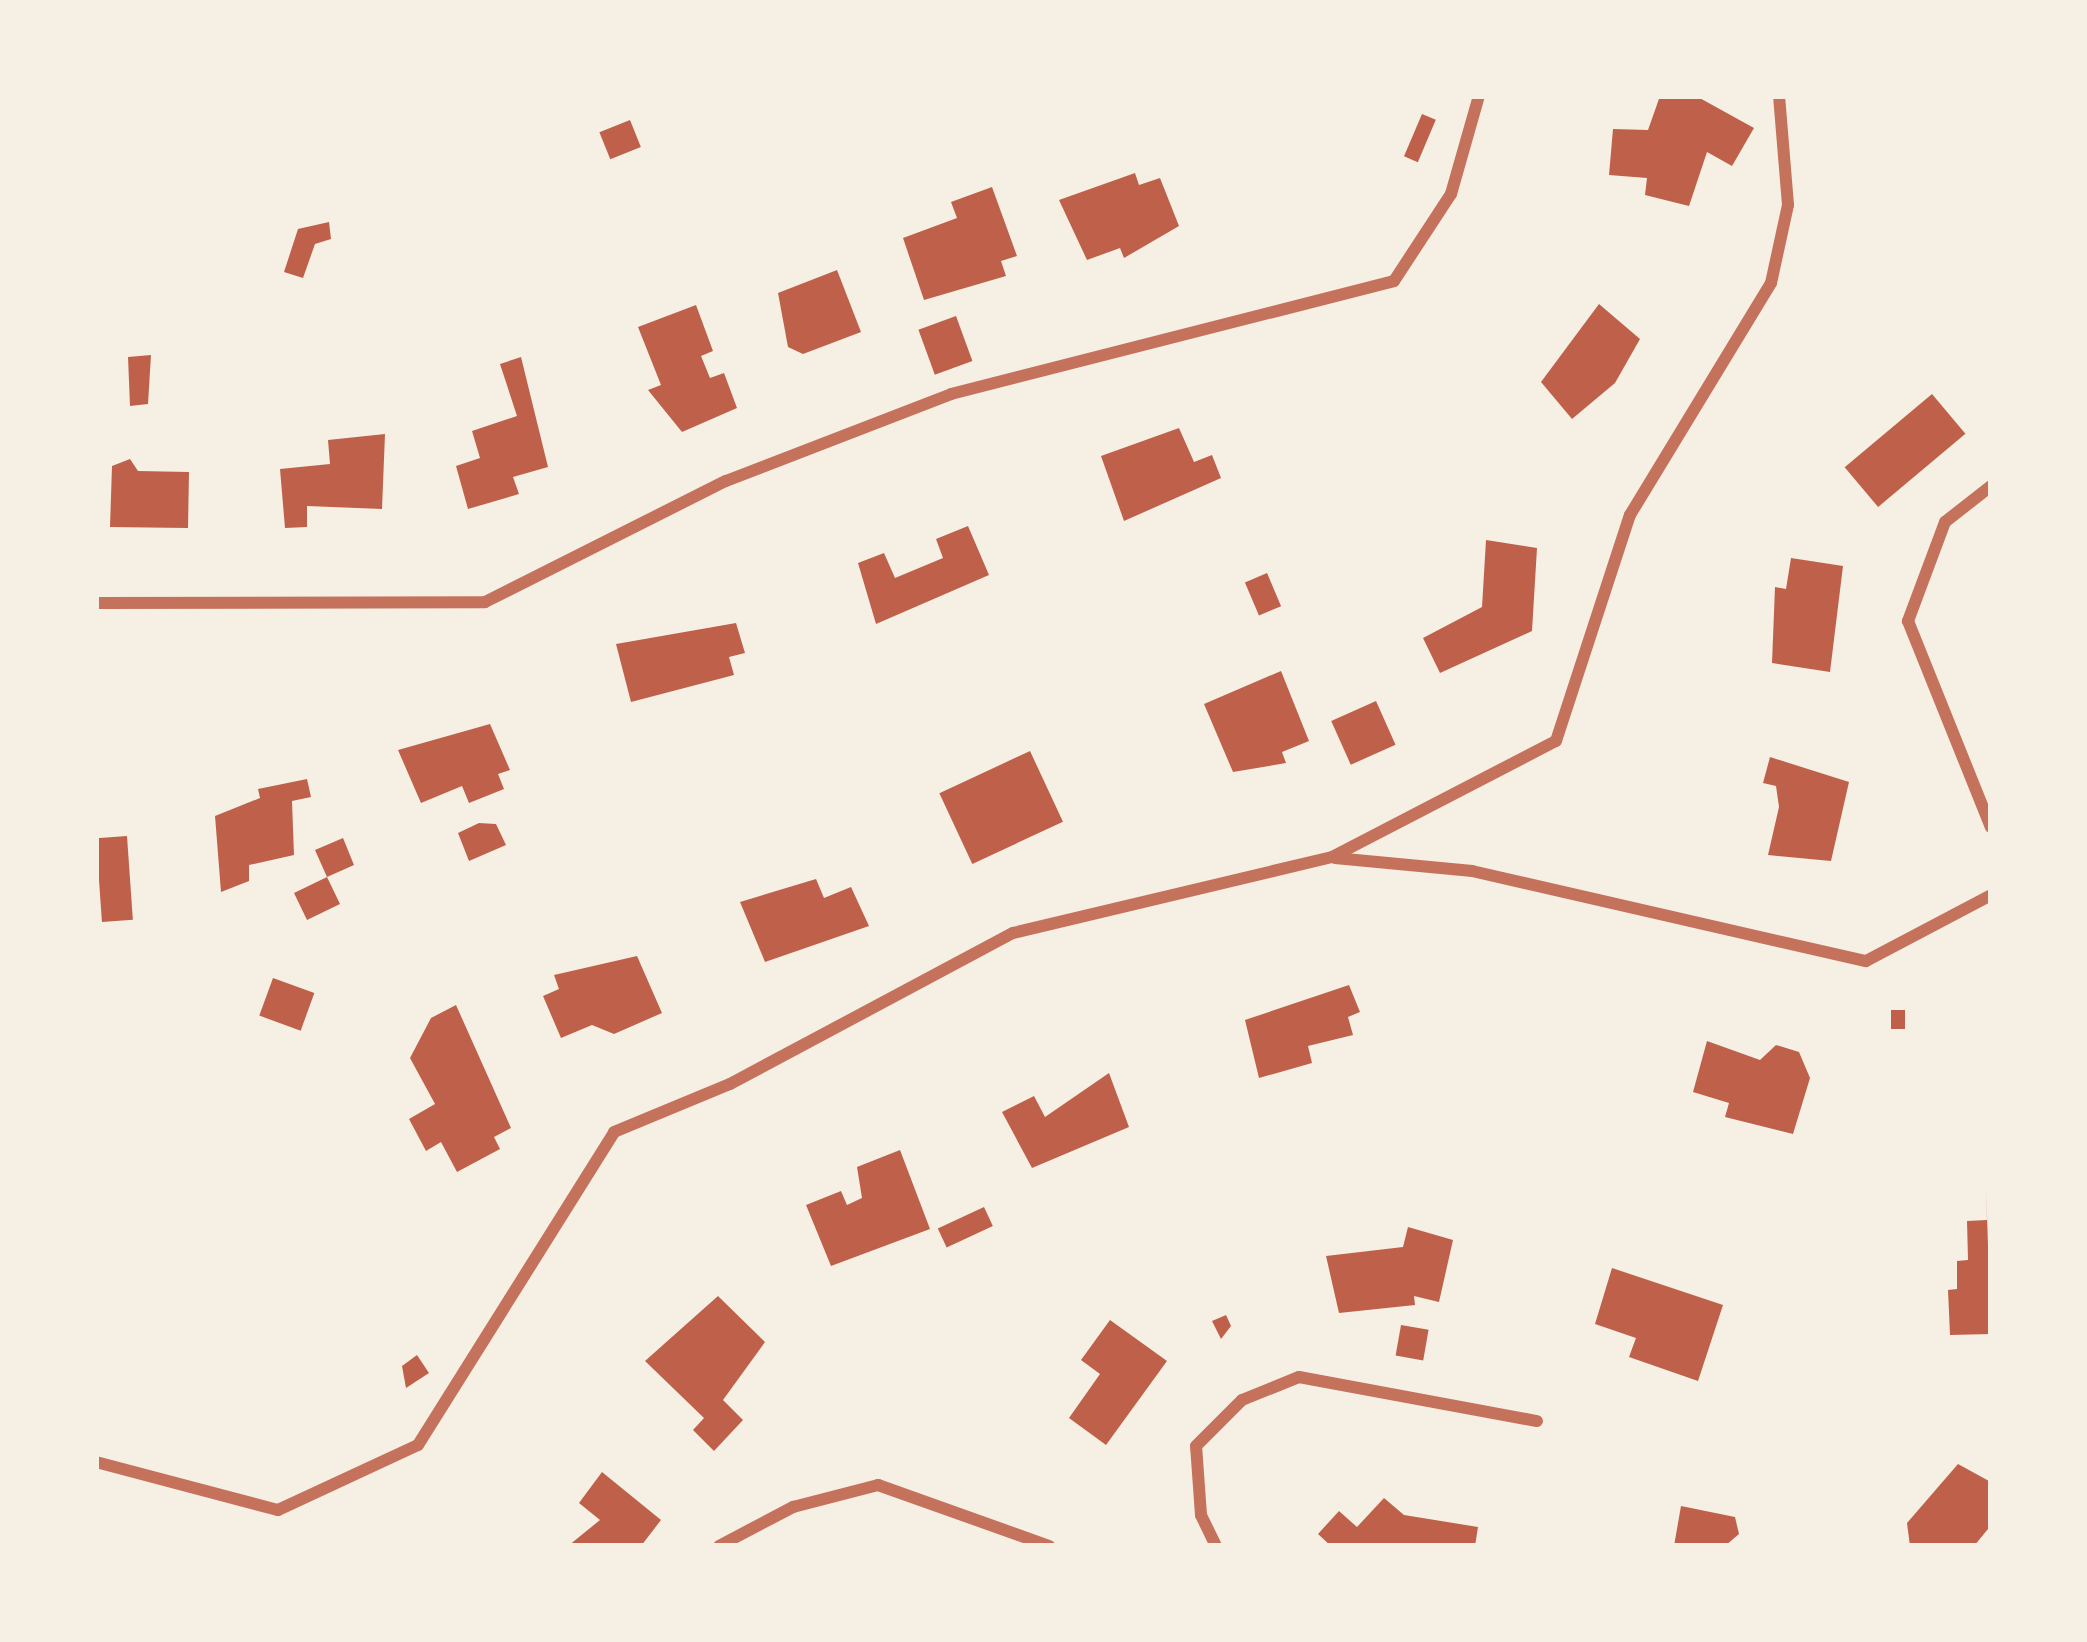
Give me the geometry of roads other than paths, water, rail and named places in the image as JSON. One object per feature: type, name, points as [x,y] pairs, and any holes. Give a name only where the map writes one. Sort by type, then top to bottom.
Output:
[{"type":"street","points":[[96,603],[484,602],[726,481],[951,394],[1394,281],[1450,194],[1479,96]]},
{"type":"street","points":[[96,1462],[278,1510],[418,1444],[614,1132],[730,1084],[1012,933],[1332,857],[1556,741],[1630,515],[1771,283],[1788,206],[1779,96]]},
{"type":"street","points":[[1991,486],[1946,522],[1908,621],[1991,826]]},
{"type":"street","points":[[1332,857],[1472,871],[1866,961],[1991,895]]},
{"type":"street","points":[[1216,1546],[1201,1515],[1196,1446],[1242,1400],[1299,1377],[1537,1421]]},
{"type":"street","points":[[719,1546],[793,1507],[878,1485],[1048,1546]]}]
